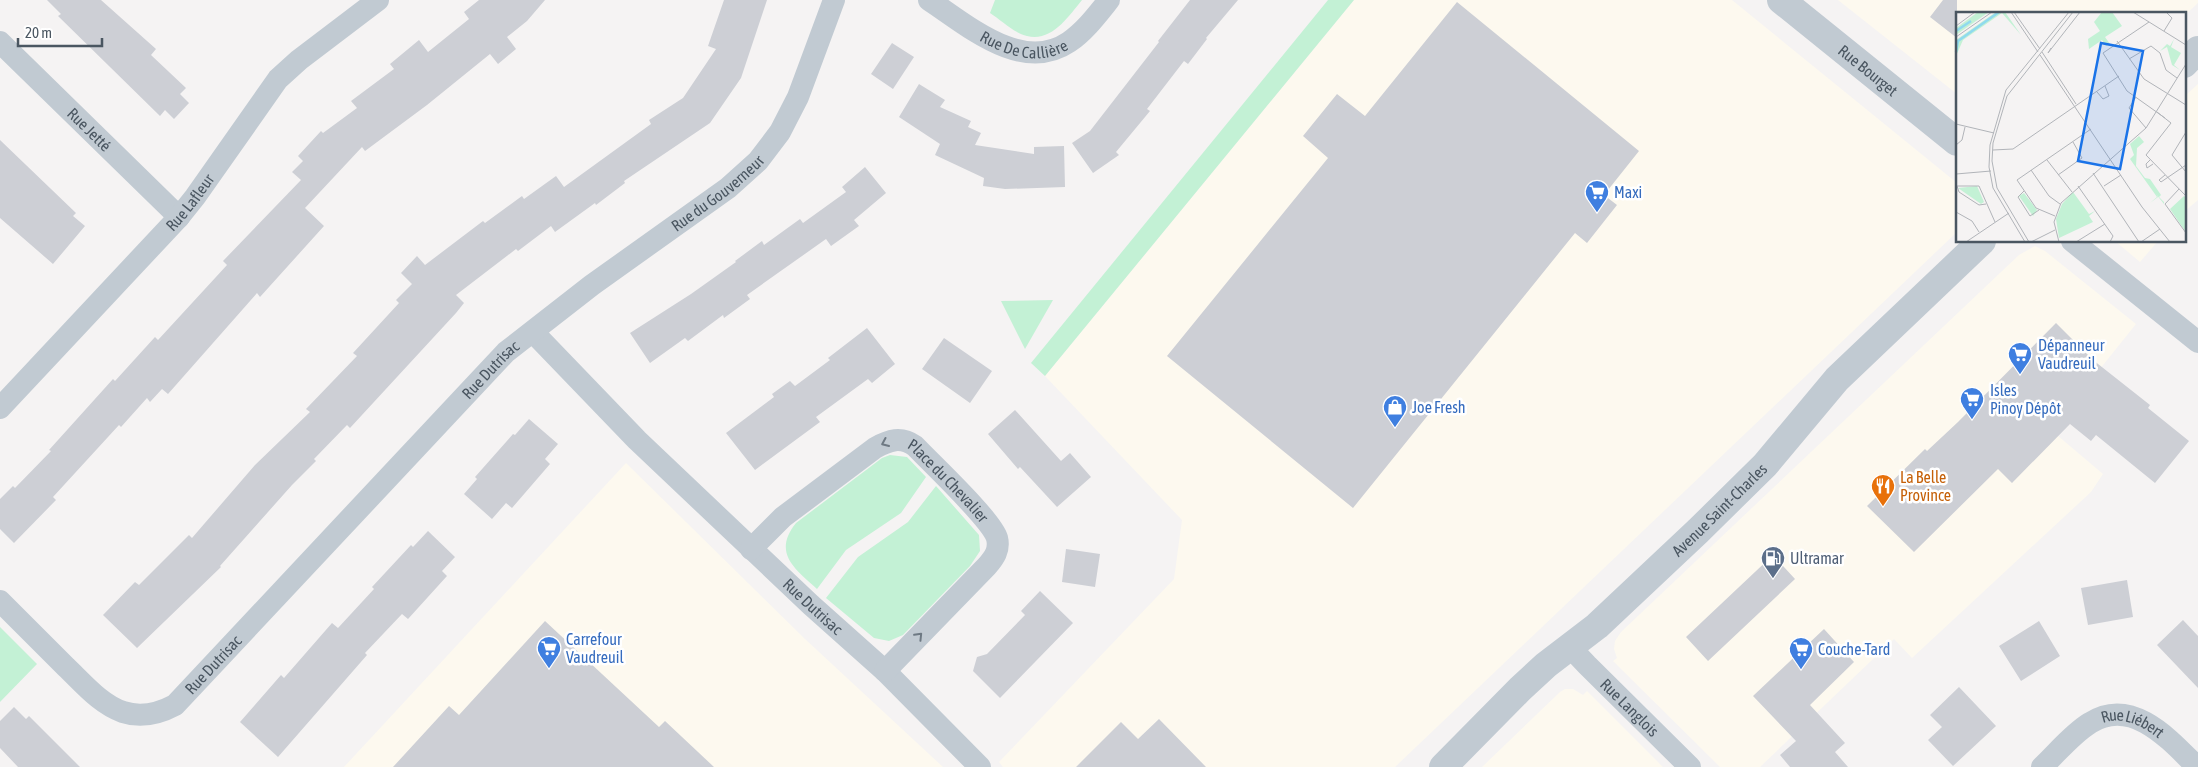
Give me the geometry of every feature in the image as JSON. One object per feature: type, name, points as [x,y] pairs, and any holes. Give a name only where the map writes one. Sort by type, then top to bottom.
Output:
[{"type":"street","name":"Rue Lafleur","points":[[0,408],[196,197],[278,79],[299,60],[378,0]]},
{"type":"street","name":"Rue du Gouverneur","points":[[533,332],[592,285],[728,188],[758,161],[780,132],[798,97],[834,0]]},
{"type":"street","name":"Rue De Callière","points":[[929,0],[996,42],[1010,48],[1032,53],[1052,50],[1071,41],[1089,24],[1108,0]]},
{"type":"street","name":"Rue Bourget","points":[[1781,0],[1956,141]]},
{"type":"street","name":"Rue Jetté","points":[[0,42],[179,217]]},
{"type":"street","points":[[2186,62],[2198,50]]},
{"type":"street","name":"Avenue Saint-Charles","points":[[1443,767],[1520,689],[1597,626],[1698,531],[1765,464],[1838,379],[1981,242]]},
{"type":"street","points":[[2073,242],[2198,342]]},
{"type":"street","name":"Rue Dutrisac","points":[[0,602],[106,703],[121,711],[136,714],[152,714],[168,709],[186,696],[502,357],[533,332],[637,440],[885,671],[980,767]]},
{"type":"street","name":"Place du Chevalier","points":[[751,548],[783,518],[879,445],[891,440],[900,439],[915,446],[986,521],[996,537],[998,545],[996,553],[987,566],[885,671]]},
{"type":"street","name":"Rue Langlois","points":[[1570,647],[1690,767]]},
{"type":"street","name":"Rue Liébert","points":[[2042,767],[2090,723],[2100,718],[2120,715],[2137,718],[2152,726],[2197,767]]},
{"type":"shaded area","points":[[1354,0],[1732,0],[1956,182],[1956,233],[1395,767],[1003,767],[999,762],[1174,579],[1182,520],[1045,376]]},
{"type":"shaded area","points":[[1838,0],[2198,0],[2198,3],[2186,14],[2186,12],[1956,12],[1956,93]]},
{"type":"shaded area","points":[[2198,84],[2198,200],[2186,210],[2186,95]]},
{"type":"shaded area","points":[[2116,242],[2157,242],[2140,262]]},
{"type":"shaded area","points":[[2035,246],[2045,251],[2136,324],[2051,430],[2103,474],[2091,492],[1912,658],[1894,639],[1760,767],[1720,767],[1613,661],[1617,658],[1614,649],[1615,641],[1621,632],[2019,255]]},
{"type":"shaded area","points":[[626,463],[805,639],[943,767],[344,767]]},
{"type":"shaded area","points":[[1565,689],[1573,689],[1583,695],[1587,691],[1663,767],[1482,767]]},
{"type":"green space","points":[[995,0],[1082,0],[1059,27],[1052,32],[1036,37],[1017,32],[990,13]]},
{"type":"green space","points":[[1328,0],[1354,0],[1045,376],[1031,363]]},
{"type":"green space","points":[[1053,300],[1025,349],[1001,301]]},
{"type":"green space","points":[[890,455],[907,457],[926,477],[901,513],[846,550],[817,589],[789,560],[786,552],[786,543],[789,534],[796,523],[882,458]]},
{"type":"green space","points":[[936,486],[979,535],[980,551],[970,566],[903,635],[889,641],[874,638],[826,598],[858,557],[908,522]]},
{"type":"green space","points":[[0,627],[37,664],[0,702]]},
{"type":"building","points":[[47,0],[101,0],[156,49],[151,55],[186,88],[180,94],[189,103],[174,119],[165,110],[160,116],[58,16],[61,14]]},
{"type":"building","points":[[479,0],[545,0],[527,21],[507,37],[516,49],[498,64],[490,54],[427,105],[365,151],[362,147],[305,208],[324,226],[260,297],[257,293],[168,394],[162,389],[150,402],[147,398],[121,427],[119,425],[53,497],[56,500],[14,543],[0,529],[0,499],[13,486],[15,488],[51,451],[49,450],[113,379],[115,381],[155,337],[158,340],[227,265],[223,261],[301,180],[292,172],[303,161],[298,156],[321,131],[323,133],[357,108],[351,101],[394,69],[390,64],[419,40],[428,52],[469,19],[464,12]]},
{"type":"building","points":[[724,0],[767,0],[741,78],[710,123],[624,181],[625,183],[596,205],[595,203],[555,232],[551,226],[518,251],[516,249],[456,295],[464,303],[456,313],[350,428],[347,425],[314,459],[316,461],[292,485],[221,567],[137,648],[103,615],[135,582],[139,585],[189,535],[192,538],[255,465],[310,412],[306,409],[357,356],[353,353],[399,303],[396,300],[412,284],[401,273],[417,256],[425,265],[483,221],[485,223],[522,196],[524,199],[556,176],[564,187],[651,124],[649,120],[683,98],[716,49],[708,46]]},
{"type":"building","points":[[1190,0],[1238,0],[1206,38],[1188,64],[1184,61],[1147,109],[1150,111],[1116,152],[1119,155],[1093,173],[1072,143],[1090,131]]},
{"type":"building","points":[[1943,0],[1957,0],[1956,37],[1930,17]]},
{"type":"building","points":[[1457,2],[1639,151],[1604,195],[1617,205],[1587,243],[1575,233],[1353,508],[1167,356],[1328,158],[1303,136],[1337,94],[1365,116]]},
{"type":"building","points":[[892,43],[914,57],[893,89],[871,74]]},
{"type":"building","points":[[919,84],[945,100],[940,107],[971,121],[968,127],[981,133],[975,145],[1034,154],[1034,147],[1064,146],[1065,187],[1005,189],[983,186],[984,178],[935,155],[940,144],[899,117]]},
{"type":"building","points":[[0,140],[76,213],[73,216],[85,226],[53,264],[0,218]]},
{"type":"building","points":[[865,167],[886,193],[854,220],[859,226],[831,246],[826,239],[747,295],[750,299],[724,318],[723,315],[688,341],[685,338],[650,363],[630,333],[691,294],[762,241],[764,245],[800,219],[803,223],[846,192],[842,187]]},
{"type":"building","points":[[2056,323],[2093,360],[2150,405],[2148,408],[2189,441],[2155,483],[2096,435],[2091,441],[2070,424],[2012,483],[1998,469],[1914,552],[1867,506],[1925,449],[1927,451],[1958,422]]},
{"type":"building","points":[[867,328],[895,364],[872,383],[868,379],[816,417],[820,422],[755,470],[726,433],[774,397],[772,394],[790,381],[795,386],[830,360],[828,358]]},
{"type":"building","points":[[944,338],[992,371],[970,403],[922,369]]},
{"type":"building","points":[[1015,410],[1061,461],[1070,453],[1091,477],[1057,507],[1020,467],[1018,469],[988,434]]},
{"type":"building","points":[[529,419],[558,444],[545,459],[550,464],[512,508],[506,503],[492,519],[464,494],[477,479],[475,477]]},
{"type":"building","points":[[428,531],[455,557],[442,571],[447,576],[408,619],[402,614],[365,653],[367,655],[278,757],[240,722],[281,675],[284,678],[332,623],[338,628],[374,589],[372,587],[411,545],[413,547]]},
{"type":"building","points":[[1066,549],[1100,554],[1095,587],[1062,582]]},
{"type":"building","points":[[1773,555],[1795,579],[1708,661],[1686,637]]},
{"type":"building","points":[[2127,580],[2133,617],[2088,625],[2081,588]]},
{"type":"building","points":[[1040,591],[1073,623],[1000,698],[973,671],[977,657],[987,654],[1025,615],[1021,611]]},
{"type":"building","points":[[2183,620],[2198,636],[2198,688],[2157,645]]},
{"type":"building","name":"Carrefour Vaudreuil","points":[[545,621],[659,727],[665,721],[714,767],[393,767],[449,706],[459,715]]},
{"type":"building","points":[[2039,621],[2060,656],[2021,681],[1999,646]]},
{"type":"building","points":[[1824,629],[1854,662],[1810,705],[1845,743],[1835,752],[1848,767],[1790,767],[1780,755],[1796,741],[1753,696]]},
{"type":"building","points":[[1959,687],[1996,726],[1953,766],[1928,740],[1942,727],[1930,715]]},
{"type":"building","points":[[14,707],[26,719],[29,716],[80,767],[18,767],[0,748],[0,721]]},
{"type":"building","points":[[1159,719],[1206,767],[1076,767],[1121,722],[1138,739]]},
{"type":"place","name":"Maxi","points":[[1597,213]]},
{"type":"place","name":"Dépanneur Vaudreuil","points":[[2020,375]]},
{"type":"place","name":"Isles Pinoy Dépôt","points":[[1972,420]]},
{"type":"place","name":"Joe Fresh","points":[[1395,428]]},
{"type":"place","name":"La Belle Province","points":[[1883,507]]},
{"type":"place","name":"Ultramar","points":[[1773,579]]},
{"type":"place","name":"Carrefour Vaudreuil","points":[[549,669]]},
{"type":"place","name":"Couche-Tard","points":[[1801,670]]}]
